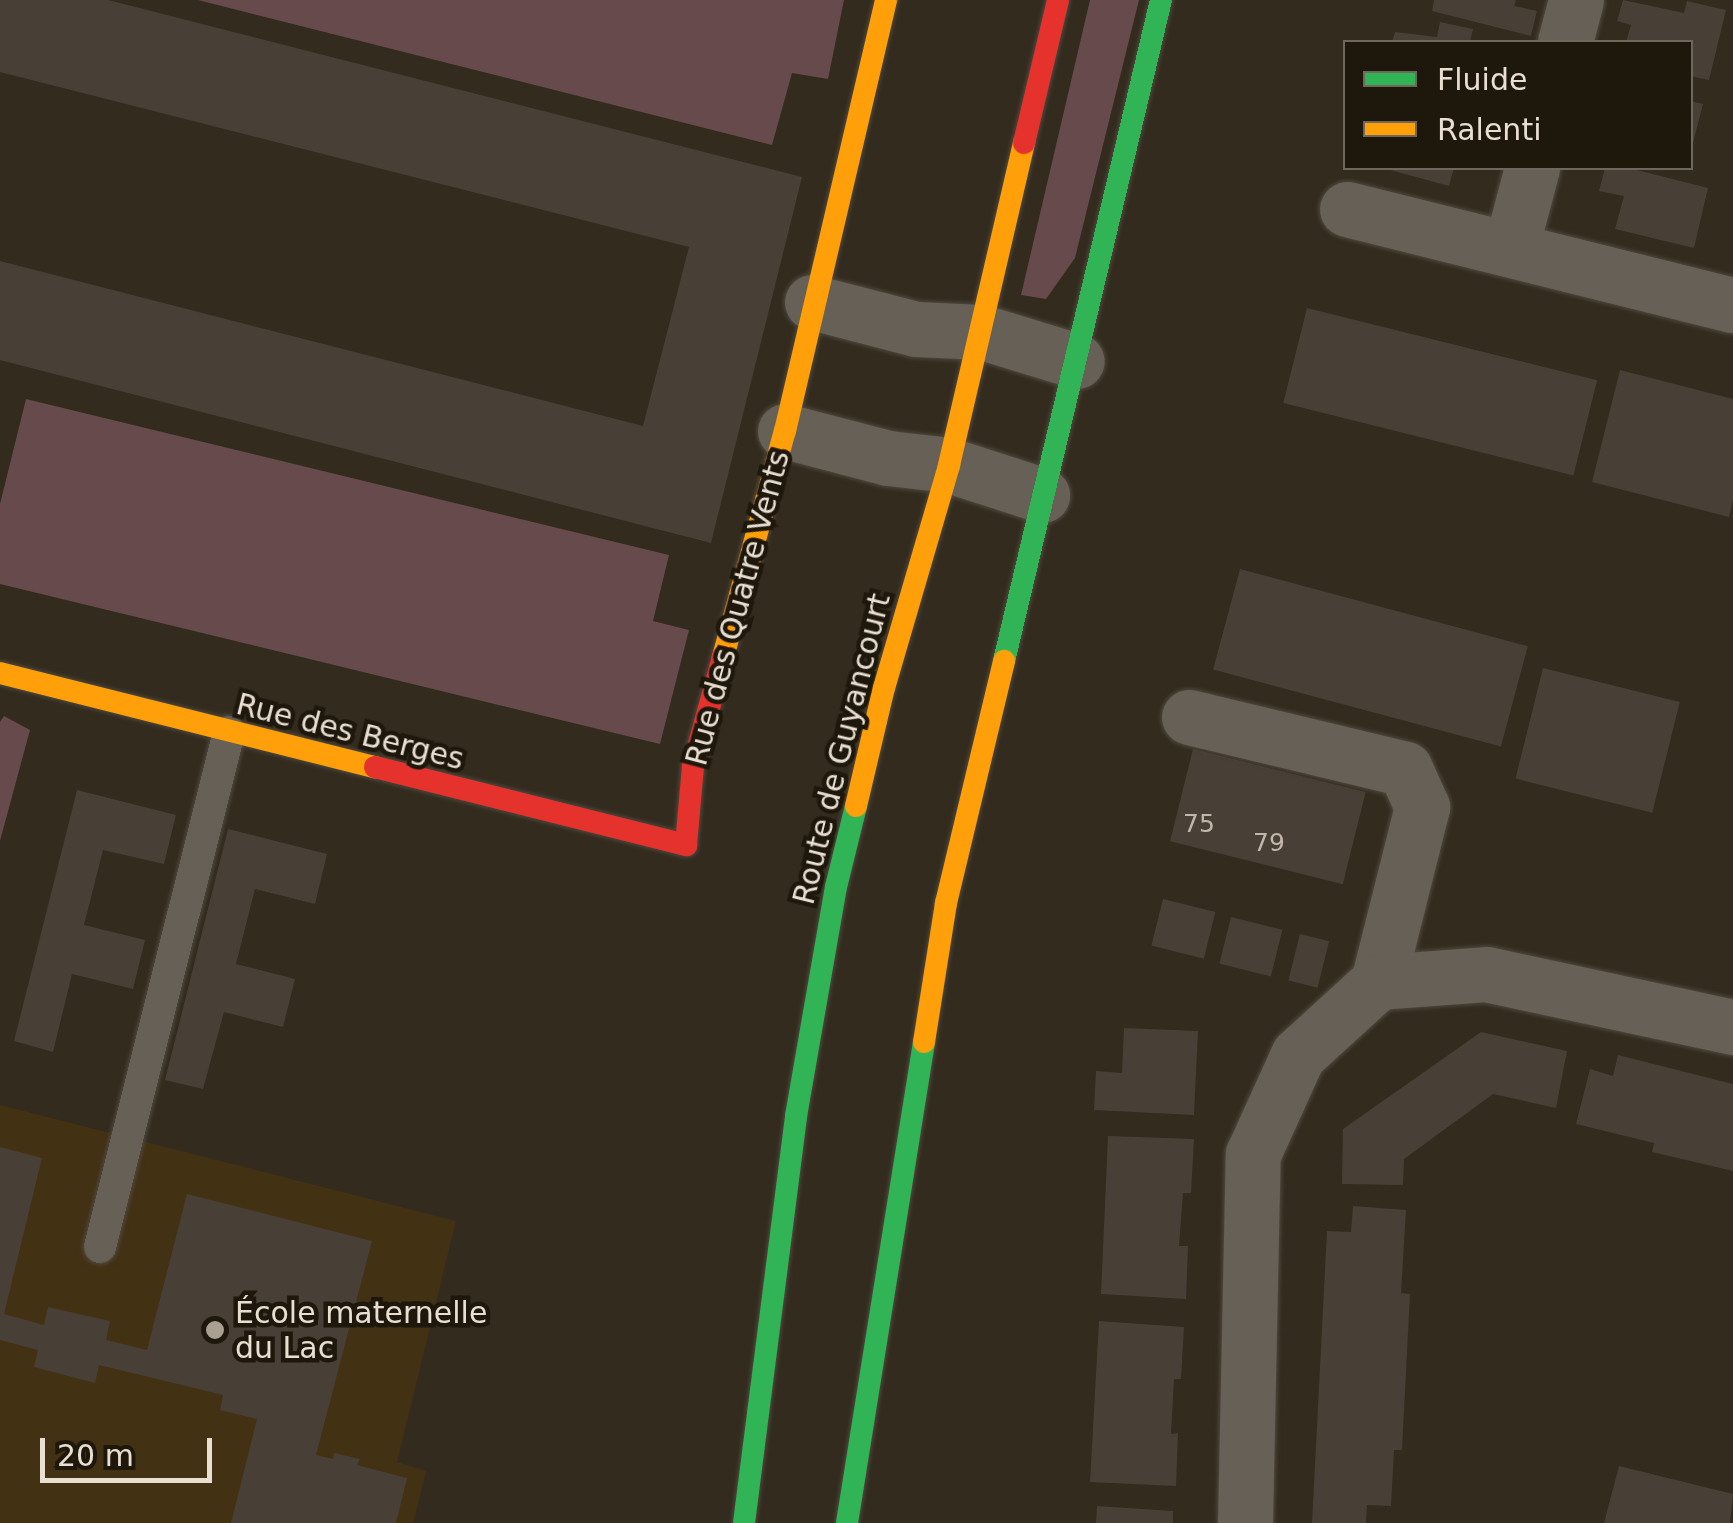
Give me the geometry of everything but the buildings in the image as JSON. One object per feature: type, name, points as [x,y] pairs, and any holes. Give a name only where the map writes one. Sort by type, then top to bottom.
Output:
[{"type":"main road","name":"Rue des Quatre Vents","points":[[686,845],[693,766],[785,431],[812,302],[886,0]]},
{"type":"main road","name":"Route de Guyancourt","points":[[744,1523],[796,1116],[836,887],[884,688],[949,465],[1058,0]]},
{"type":"main road","points":[[848,1523],[946,903],[1161,0]]},
{"type":"main road","name":"Rue des Berges","points":[[0,673],[686,845]]},
{"type":"street","points":[[1566,40],[1576,0]]},
{"type":"street","points":[[1511,248],[1531,170]]},
{"type":"street","points":[[1347,209],[1733,305]]},
{"type":"street","points":[[812,302],[916,329],[982,332],[1076,361]]},
{"type":"street","name":"Rue des Quatre Vents","points":[[785,431],[888,458],[949,465],[1042,496]]},
{"type":"street","points":[[1189,717],[1405,770],[1422,807],[1378,982],[1298,1055],[1253,1154],[1245,1523]]},
{"type":"street","points":[[1378,982],[1486,974],[1733,1027]]},
{"type":"lane","points":[[100,1247],[230,732]]},
{"type":"shaded area","points":[[198,0],[844,0],[828,79],[792,73],[772,145]]},
{"type":"shaded area","points":[[1090,0],[1139,0],[1075,258],[1046,299],[1021,295]]},
{"type":"shaded area","points":[[26,399],[669,555],[653,621],[689,630],[660,744],[0,584],[0,504]]},
{"type":"shaded area","points":[[4,716],[30,730],[0,841],[0,722]]},
{"type":"shaded area","name":"École maternelle du Lac","points":[[0,1105],[456,1221],[397,1462],[426,1471],[413,1523],[0,1523]]},
{"type":"traffic: fast","points":[[1004,661],[1161,0]]},
{"type":"traffic: fast","points":[[744,1523],[796,1116],[836,887],[856,806]]},
{"type":"traffic: fast","points":[[847,1523],[924,1042]]},
{"type":"traffic: slow","points":[[723,657],[785,431],[886,0]]},
{"type":"traffic: slow","points":[[856,806],[884,688],[949,465],[1024,143]]},
{"type":"traffic: slow","points":[[924,1042],[946,903],[1004,661]]},
{"type":"traffic: slow","points":[[0,673],[375,767]]},
{"type":"traffic: jam","points":[[1024,143],[1058,0]]},
{"type":"traffic: jam","points":[[375,767],[686,845],[693,766],[723,657]]},
{"type":"place","name":"École maternelle du Lac","points":[[215,1330]]}]
